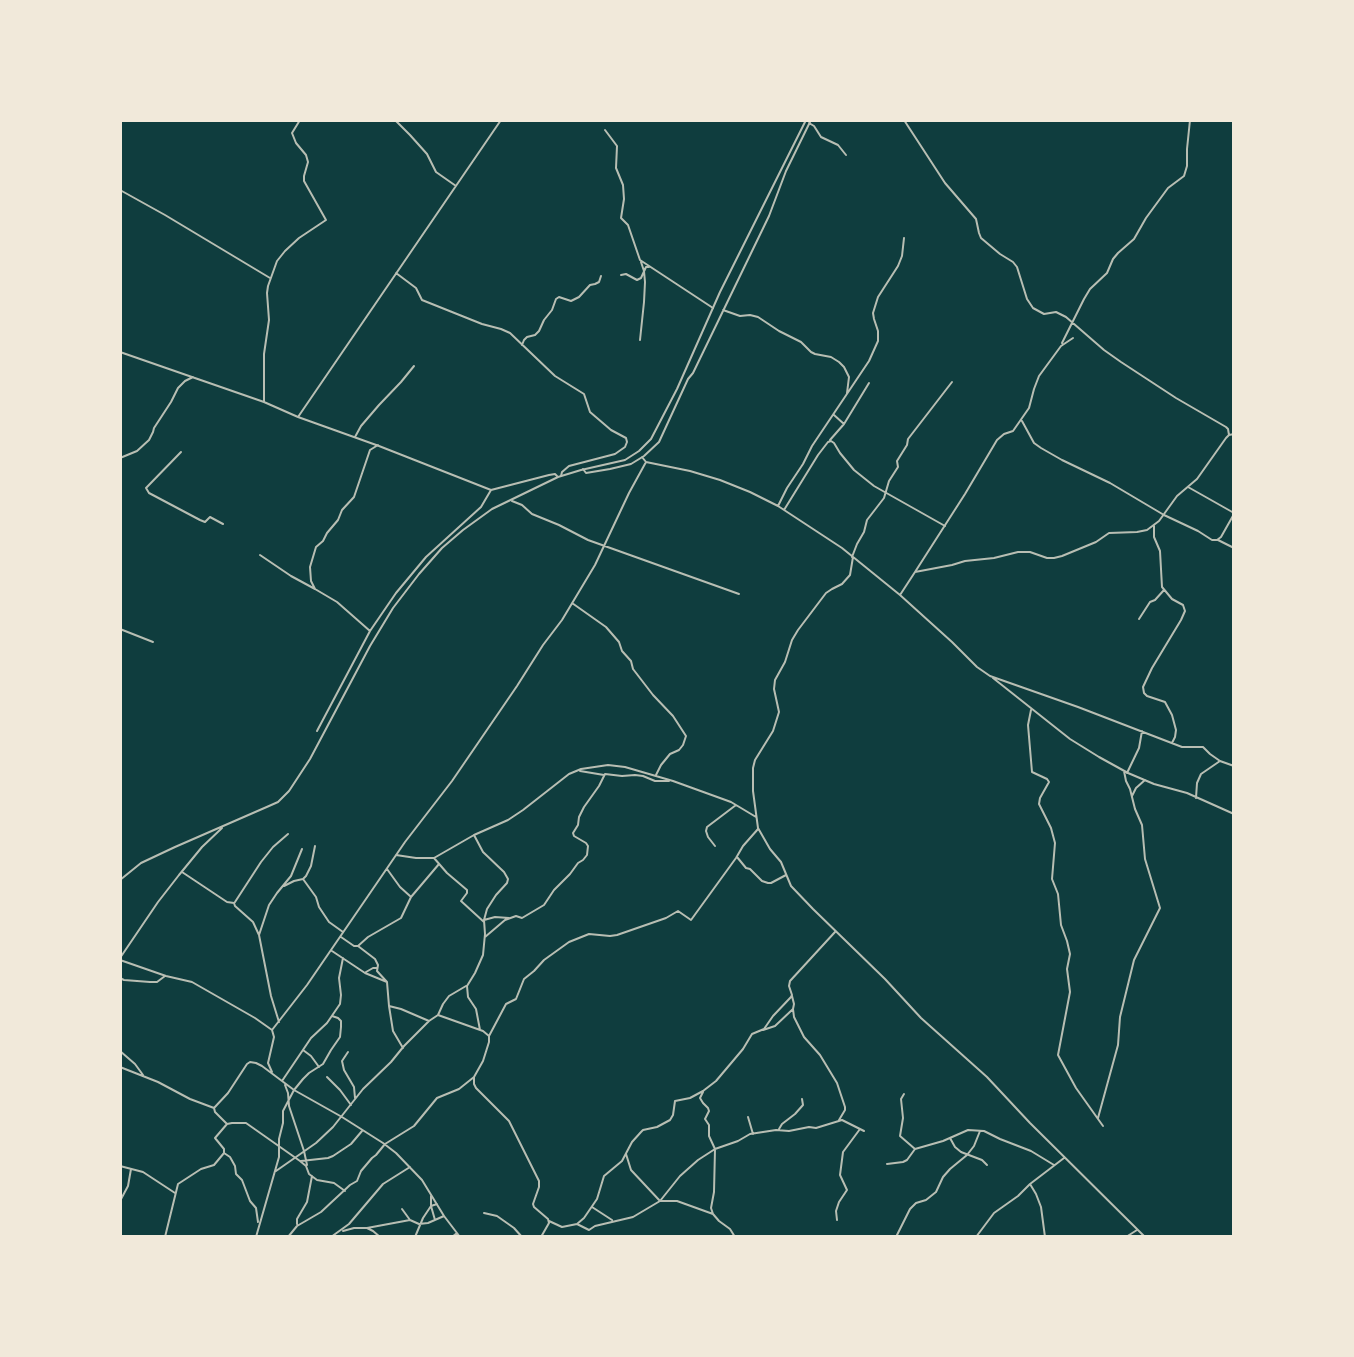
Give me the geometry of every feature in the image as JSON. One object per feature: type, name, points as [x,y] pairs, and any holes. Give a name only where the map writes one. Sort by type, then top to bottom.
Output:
[{"type":"street","points":[[264,402],[264,354],[269,320],[267,293],[270,278],[277,261],[292,244],[326,220],[304,181],[308,162],[292,134],[300,120]]},
{"type":"street","points":[[395,120],[427,154],[436,172],[456,186]]},
{"type":"street","points":[[298,417],[501,120]]},
{"type":"street","points":[[904,120],[945,183],[976,219],[981,238],[1017,267],[1030,305],[1040,313],[1059,313],[1120,362],[1226,427],[1229,435]]},
{"type":"street","points":[[900,595],[997,440],[1013,430],[1029,408],[1039,376],[1061,346],[1090,289],[1107,273],[1115,256],[1134,239],[1168,189],[1184,176],[1187,166],[1190,120]]},
{"type":"street","points":[[120,880],[141,863],[278,802],[290,791],[393,608],[442,548],[485,514],[530,489],[560,476],[625,460],[651,439],[806,121],[811,122],[821,137],[838,145],[846,155]]},
{"type":"street","points":[[584,469],[586,472],[631,464],[659,442],[769,216],[786,171],[811,122]]},
{"type":"street","points":[[605,130],[617,146],[616,168],[623,185],[624,199],[621,218],[628,225],[644,271],[640,340]]},
{"type":"street","points":[[120,190],[270,278]]},
{"type":"street","points":[[778,506],[807,455],[864,371],[878,343],[878,330],[873,313],[878,297],[898,266],[902,256],[904,238]]},
{"type":"street","points":[[640,260],[713,308]]},
{"type":"street","points":[[621,275],[626,274],[637,280],[641,278],[646,267],[649,267]]},
{"type":"street","points":[[396,273],[416,288],[422,300],[510,333],[555,376],[584,394],[590,412],[611,430],[626,438],[625,447],[615,454],[569,466],[560,476]]},
{"type":"street","points":[[522,345],[527,337],[539,331],[556,299],[560,297],[571,301],[579,297],[590,285],[599,282],[601,276]]},
{"type":"street","points":[[723,310],[740,316],[758,317],[801,342],[811,352],[831,357],[839,362],[849,378],[847,394]]},
{"type":"street","points":[[1061,346],[1073,338]]},
{"type":"street","points":[[120,352],[264,402],[491,490],[549,475],[560,476]]},
{"type":"street","points":[[355,437],[361,426],[414,366]]},
{"type":"street","points":[[120,458],[137,452],[149,440],[178,388],[193,377]]},
{"type":"street","points":[[952,382],[908,439],[897,461],[898,466],[889,481],[884,498],[867,520],[864,532],[856,544],[850,575],[842,584],[826,593],[792,640],[783,666],[775,680],[774,689],[779,712],[773,731],[755,760],[753,768],[753,791],[758,828],[770,849],[781,862],[791,886],[921,1018],[987,1077],[1064,1158],[1145,1237]]},
{"type":"street","points":[[784,510],[818,455],[844,423],[869,383]]},
{"type":"street","points":[[834,415],[844,423]]},
{"type":"street","points":[[1021,420],[1034,442],[1041,448],[1110,483],[1212,540],[1234,548]]},
{"type":"street","points":[[915,572],[1018,552],[1030,552],[1054,558],[1096,542],[1109,533],[1147,530],[1164,515],[1177,496],[1197,479],[1229,435],[1234,434]]},
{"type":"street","points":[[828,442],[834,443],[854,470],[874,486],[945,526]]},
{"type":"street","points":[[315,589],[310,581],[310,567],[316,547],[323,541],[346,505],[354,497],[370,450],[378,445]]},
{"type":"street","points":[[182,452],[146,488],[150,493],[200,520],[205,522],[210,517],[223,524]]},
{"type":"street","points":[[642,457],[645,462],[720,480],[778,506],[842,548],[900,595],[977,667],[1070,739],[1126,772],[1234,814]]},
{"type":"street","points":[[272,1030],[307,985],[396,855],[452,781],[562,620],[606,545],[645,462]]},
{"type":"street","points":[[1188,487],[1234,514],[1217,540]]},
{"type":"street","points":[[317,731],[370,631],[396,593],[418,566],[481,507],[491,490]]},
{"type":"street","points":[[512,501],[522,505],[532,514],[588,540],[739,594]]},
{"type":"street","points":[[1154,526],[1154,537],[1160,551],[1162,587],[1172,599],[1184,605],[1185,611],[1143,687],[1144,693],[1163,701],[1168,709],[1176,730],[1172,743]]},
{"type":"street","points":[[260,555],[337,602],[370,631]]},
{"type":"street","points":[[1139,619],[1150,602],[1164,590]]},
{"type":"street","points":[[572,603],[606,627],[619,642],[622,651],[631,661],[633,669],[673,716],[686,736],[683,745],[679,750],[670,754],[656,775]]},
{"type":"street","points":[[120,630],[153,642]]},
{"type":"street","points":[[990,676],[1182,747],[1203,747],[1220,761],[1234,766]]},
{"type":"street","points":[[1031,710],[1028,725],[1032,772],[1049,782],[1039,804],[1053,836],[1052,879],[1058,894],[1061,925],[1070,954],[1067,969],[1070,992],[1058,1055],[1076,1088],[1103,1126]]},
{"type":"street","points":[[1097,1120],[1118,1045],[1120,1017],[1134,960],[1160,908],[1145,859],[1142,825],[1131,798],[1126,772],[1139,748],[1142,731]]},
{"type":"street","points":[[1196,798],[1197,783],[1201,774],[1220,761]]},
{"type":"street","points":[[396,855],[434,858],[474,835],[508,820],[569,774],[608,765],[656,775],[720,797],[756,818]]},
{"type":"street","points":[[578,771],[604,775],[607,773],[622,776],[635,775],[655,781],[673,781]]},
{"type":"street","points":[[485,937],[509,918],[516,916],[522,918],[544,905],[554,890],[587,855],[588,846],[573,833],[584,807],[600,786],[604,775]]},
{"type":"street","points":[[1131,798],[1136,788],[1145,780]]},
{"type":"street","points":[[716,846],[708,837],[707,826],[736,805]]},
{"type":"street","points":[[224,826],[181,872],[120,959],[198,985],[272,1030],[274,1036],[268,1063],[272,1072]]},
{"type":"street","points":[[288,1237],[297,1226],[321,1212],[358,1180],[361,1171],[385,1144],[414,1126],[436,1098],[459,1089],[474,1077],[483,1061],[489,1036],[506,1004],[516,999],[524,979],[554,952],[569,942],[589,934],[617,935],[666,918],[678,911],[691,920],[758,828]]},
{"type":"street","points":[[234,903],[261,862],[288,834]]},
{"type":"street","points":[[474,835],[483,852],[504,872],[508,879],[490,903],[484,921],[483,955],[468,986],[468,997],[476,1009],[480,1030]]},
{"type":"street","points":[[303,879],[311,866],[315,846]]},
{"type":"street","points":[[259,935],[270,903],[291,876],[302,849]]},
{"type":"street","points":[[737,857],[762,881],[771,883],[786,875]]},
{"type":"street","points":[[434,858],[467,890],[462,901],[484,921]]},
{"type":"street","points":[[358,946],[368,937],[401,918],[411,897],[439,864]]},
{"type":"street","points":[[387,869],[400,887],[411,897]]},
{"type":"street","points":[[181,872],[227,902],[234,903]]},
{"type":"street","points":[[282,887],[294,880],[303,879]]},
{"type":"street","points":[[303,879],[316,897],[319,907],[329,922],[343,932]]},
{"type":"street","points":[[234,903],[234,906],[254,923],[259,935],[271,996],[279,1022]]},
{"type":"street","points":[[484,921],[495,917],[509,918]]},
{"type":"street","points":[[254,923],[258,924],[264,920]]},
{"type":"street","points":[[835,932],[790,981],[789,986],[794,1004],[794,1017],[804,1037],[820,1055],[837,1083],[845,1107],[839,1120]]},
{"type":"street","points":[[340,937],[358,946],[378,964],[377,971],[387,982],[393,1031],[403,1048]]},
{"type":"street","points":[[331,950],[365,973],[387,982]]},
{"type":"street","points":[[283,1082],[311,1038],[327,1023],[340,1004],[339,978],[342,958]]},
{"type":"street","points":[[365,973],[377,968]]},
{"type":"street","points":[[120,978],[157,982],[166,976]]},
{"type":"street","points":[[276,1172],[316,1143],[342,1117],[363,1089],[392,1062],[429,1021],[438,1015],[449,996],[468,986]]},
{"type":"street","points":[[761,1031],[792,996]]},
{"type":"street","points":[[389,1006],[429,1021]]},
{"type":"street","points":[[577,1224],[597,1199],[604,1176],[620,1164],[632,1143],[643,1130],[657,1127],[672,1118],[675,1101],[690,1098],[716,1081],[743,1049],[752,1034],[776,1026],[793,1009]]},
{"type":"street","points":[[438,1015],[480,1030],[489,1036]]},
{"type":"street","points":[[255,1237],[276,1172],[283,1111],[294,1090],[306,1075],[323,1064],[340,1037],[340,1022],[338,1018],[332,1016]]},
{"type":"street","points":[[303,1050],[320,1067]]},
{"type":"street","points":[[120,1051],[135,1064],[144,1076]]},
{"type":"street","points":[[348,1052],[342,1061],[354,1087],[355,1100]]},
{"type":"street","points":[[214,1108],[228,1093],[246,1064],[256,1063],[272,1072],[294,1090],[385,1144],[422,1180],[460,1237]]},
{"type":"street","points":[[120,1067],[214,1108],[227,1124]]},
{"type":"street","points":[[327,1077],[351,1105]]},
{"type":"street","points":[[474,1077],[476,1088],[509,1121],[538,1181],[539,1188],[534,1207],[549,1221],[559,1226],[577,1224],[589,1230],[595,1226],[633,1217],[660,1201],[680,1176],[715,1149],[753,1134],[816,1128],[839,1120],[844,1120],[864,1131]]},
{"type":"street","points":[[283,1082],[288,1093],[289,1106],[304,1151],[307,1168]]},
{"type":"street","points":[[703,1091],[700,1098],[709,1111],[705,1120],[709,1125],[709,1136],[715,1149],[714,1192],[711,1208],[713,1214],[730,1228],[735,1237]]},
{"type":"street","points":[[904,1094],[901,1099],[903,1118],[900,1136],[915,1149]]},
{"type":"street","points":[[779,1130],[782,1124],[803,1105],[802,1099]]},
{"type":"street","points":[[748,1117],[753,1134]]},
{"type":"street","points":[[224,1153],[224,1149],[215,1138],[227,1124],[246,1123],[300,1161],[317,1180],[334,1183],[345,1191]]},
{"type":"street","points":[[837,1220],[836,1211],[839,1202],[847,1190],[840,1175],[843,1152],[860,1129]]},
{"type":"street","points":[[886,1164],[903,1162],[915,1149],[968,1130],[984,1131],[1031,1151],[1054,1165]]},
{"type":"street","points":[[300,1161],[333,1156],[351,1144],[362,1131]]},
{"type":"street","points":[[896,1237],[913,1205],[931,1196],[950,1169],[975,1146],[980,1131]]},
{"type":"street","points":[[950,1138],[961,1152],[982,1160],[987,1165]]},
{"type":"street","points":[[165,1237],[178,1184],[201,1169],[214,1165],[224,1153]]},
{"type":"street","points":[[224,1153],[231,1156],[236,1166],[236,1174],[242,1180],[250,1201],[256,1208],[258,1227]]},
{"type":"street","points":[[626,1154],[631,1170],[660,1201],[677,1201],[713,1214]]},
{"type":"street","points":[[976,1237],[994,1213],[1019,1196],[1030,1184],[1064,1158]]},
{"type":"street","points":[[120,1166],[143,1172],[175,1193]]},
{"type":"street","points":[[331,1237],[349,1224],[383,1184],[411,1167]]},
{"type":"street","points":[[121,1171],[126,1168]]},
{"type":"street","points":[[120,1201],[128,1186],[131,1170]]},
{"type":"street","points":[[297,1226],[297,1219],[306,1202],[312,1176]]},
{"type":"street","points":[[1030,1184],[1041,1207],[1045,1237]]},
{"type":"street","points":[[431,1194],[431,1206],[435,1220]]},
{"type":"street","points":[[414,1237],[419,1224],[431,1206],[437,1203]]},
{"type":"street","points":[[592,1207],[615,1221]]},
{"type":"street","points":[[402,1209],[410,1220],[419,1224],[426,1224],[444,1216]]},
{"type":"street","points":[[484,1213],[497,1216],[522,1237]]},
{"type":"street","points":[[340,1231],[410,1220]]},
{"type":"street","points":[[541,1237],[549,1221]]},
{"type":"street","points":[[347,1230],[349,1224]]},
{"type":"street","points":[[367,1228],[380,1237]]},
{"type":"street","points":[[1126,1237],[1137,1230]]},
{"type":"street","points":[[452,1237],[457,1233]]}]
